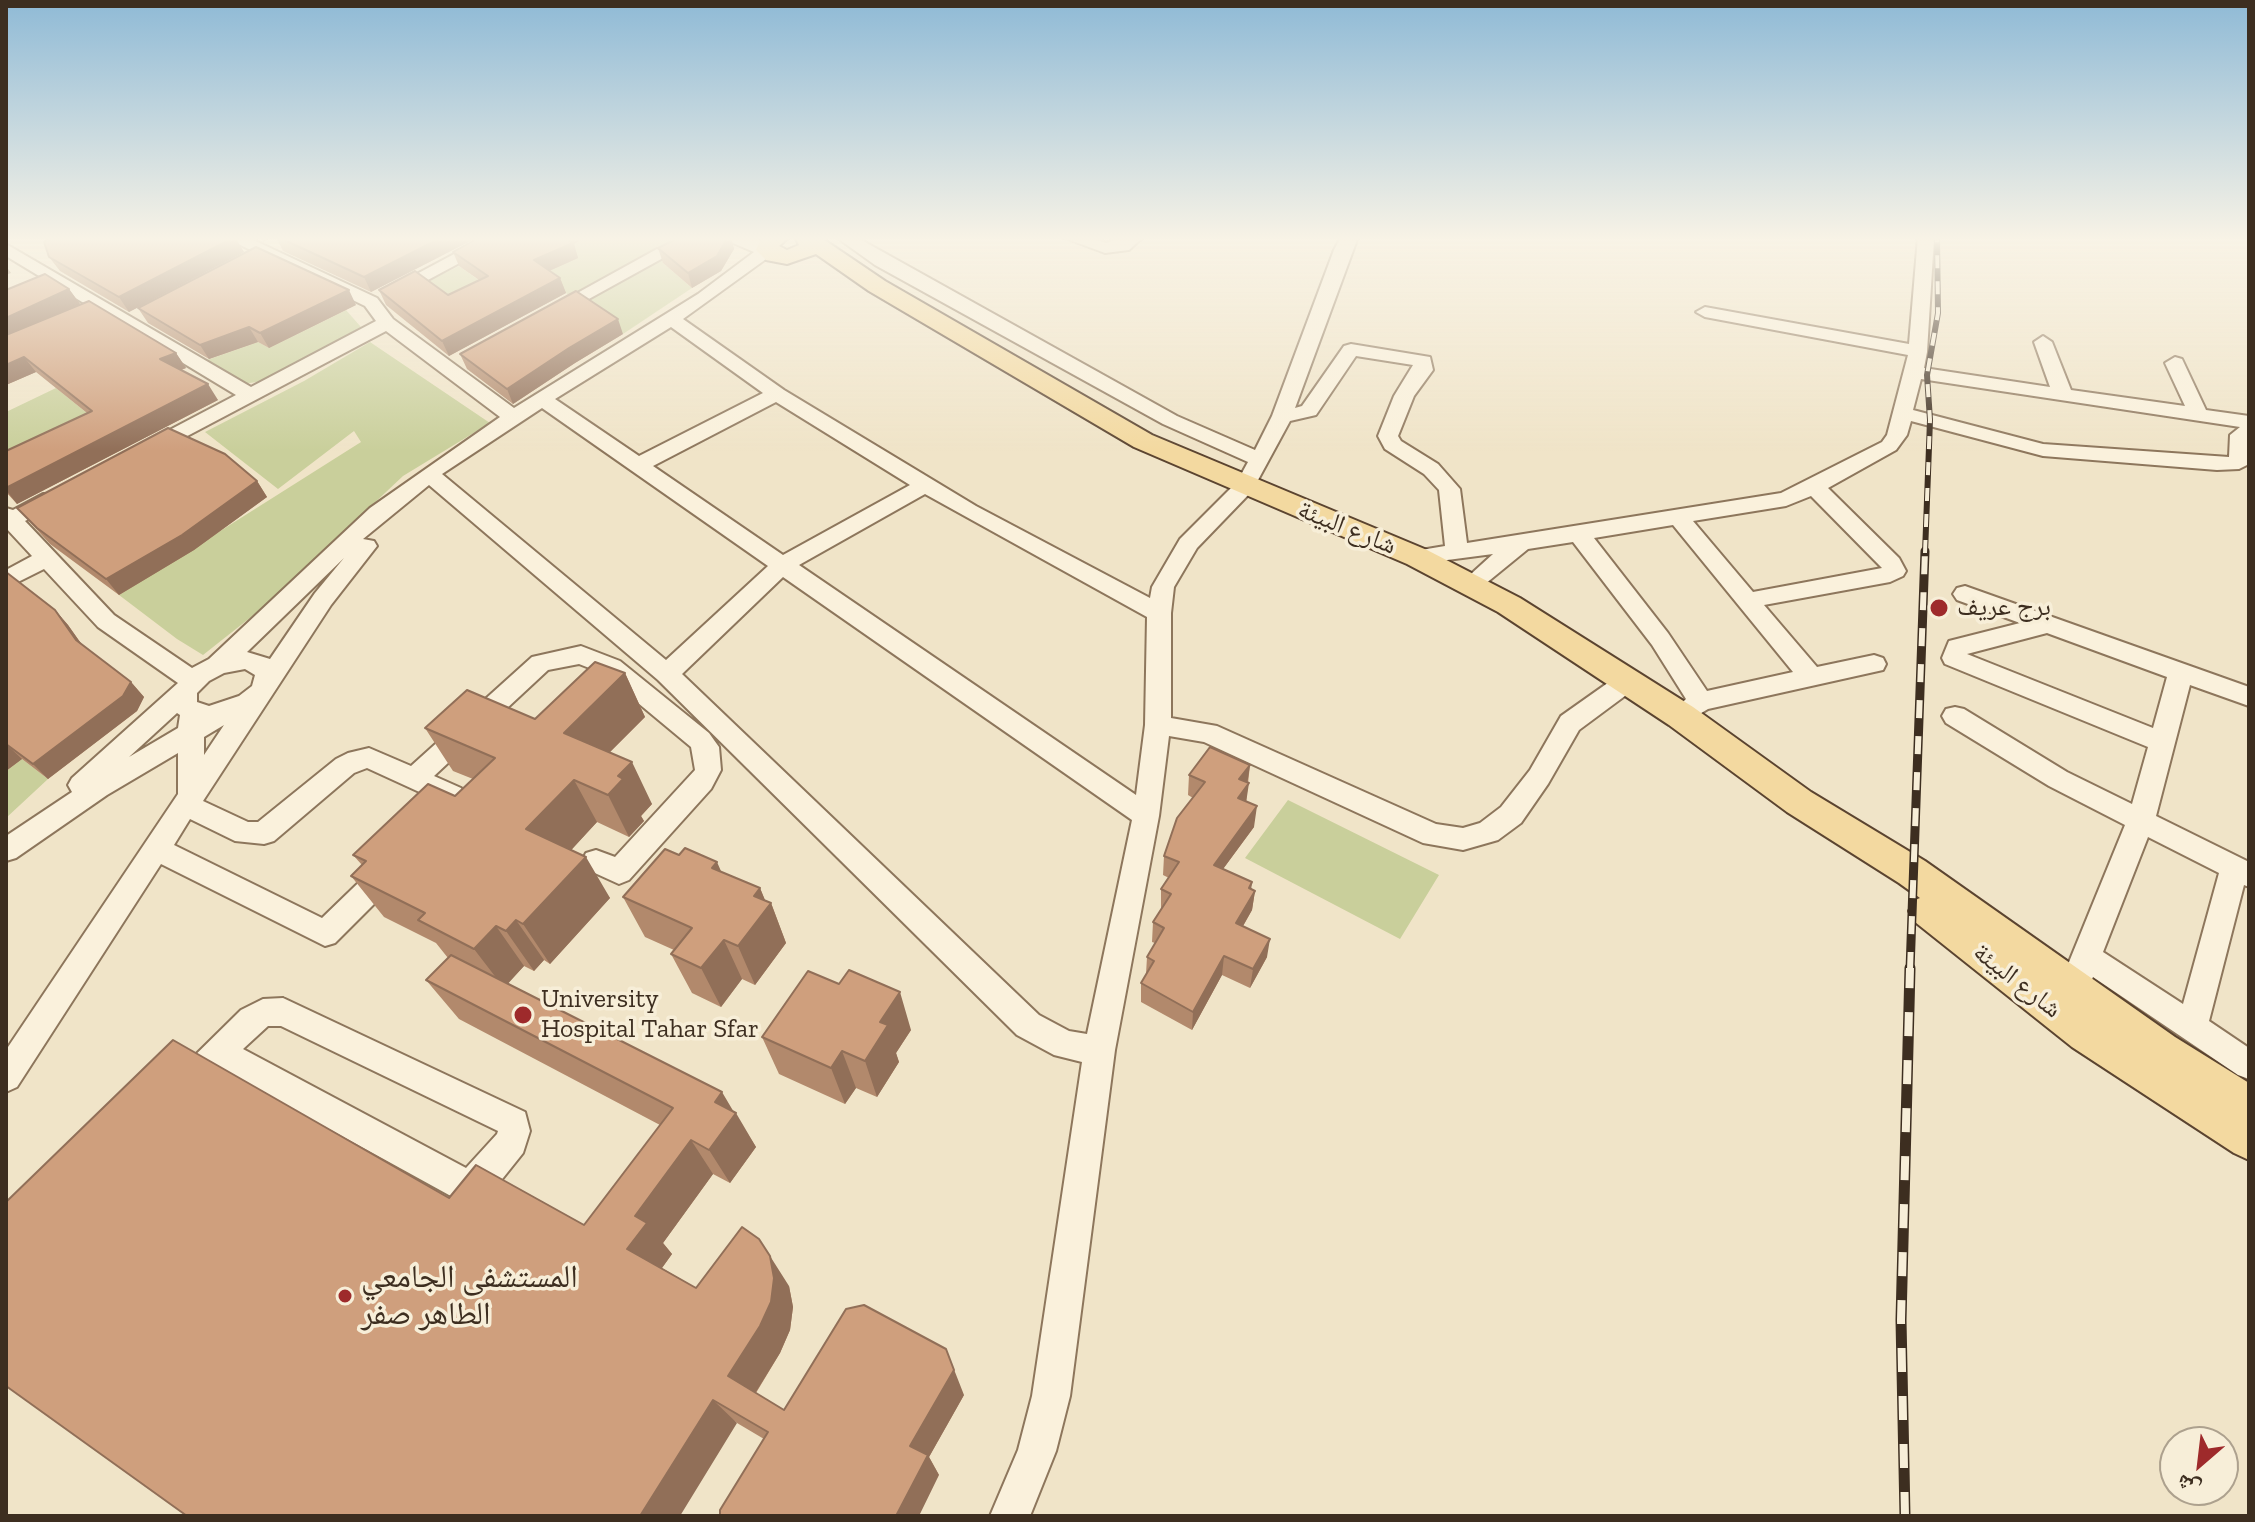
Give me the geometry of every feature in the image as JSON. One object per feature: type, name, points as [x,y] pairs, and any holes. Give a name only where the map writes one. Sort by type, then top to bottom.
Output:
[{"type":"main road","name":"شارع البيئة","points":[[915,308],[1143,441],[1417,557],[1471,584],[1628,681],[1691,709],[1912,899],[2074,1025],[2249,1139]]},
{"type":"main road","name":"شارع البيئة","points":[[1799,802],[2079,973],[2161,1050],[2249,1106]]},
{"type":"street","points":[[74,317],[93,308]]},
{"type":"street","points":[[111,308],[137,319],[252,396]]},
{"type":"street","points":[[376,308],[387,323],[454,365],[513,417]]},
{"type":"street","points":[[531,323],[558,308]]},
{"type":"street","points":[[6,850],[190,704],[218,665],[378,513],[429,474],[541,398],[689,308]]},
{"type":"street","points":[[966,308],[1170,420],[1260,460]]},
{"type":"street","points":[[1010,1516],[1037,1451],[1051,1396],[1099,1050],[1146,816],[1158,725],[1159,613],[1163,587],[1179,556],[1245,486],[1260,460],[1282,416],[1322,308]]},
{"type":"street","points":[[1417,557],[1579,534],[1786,499],[1814,487],[1889,446],[1897,435],[1915,362],[1920,308]]},
{"type":"street","points":[[1705,312],[1887,344],[1915,362],[2063,394],[2249,422]]},
{"type":"street","points":[[672,319],[777,394],[925,485],[1159,613]]},
{"type":"street","points":[[131,458],[387,323]]},
{"type":"street","points":[[2043,342],[2063,394]]},
{"type":"street","points":[[1282,416],[1309,411],[1351,350],[1423,361],[1423,370],[1404,396],[1388,436],[1392,445],[1431,469],[1449,489],[1457,552]]},
{"type":"street","points":[[2175,363],[2198,414]]},
{"type":"street","points":[[638,465],[777,394]]},
{"type":"street","points":[[541,398],[1146,816]]},
{"type":"street","points":[[1903,413],[2043,450],[2217,464],[2239,463],[2240,435],[2249,430]]},
{"type":"street","points":[[429,474],[667,674],[1028,1025],[1065,1045],[1099,1050]]},
{"type":"street","points":[[6,1077],[262,690],[351,562],[429,474]]},
{"type":"street","points":[[667,674],[782,565],[925,485]]},
{"type":"street","points":[[1750,600],[1895,571],[1891,563],[1814,487]]},
{"type":"street","points":[[64,492],[8,518],[190,704],[222,714],[248,703],[262,690],[267,675],[264,667],[257,662],[232,661],[218,665]]},
{"type":"street","points":[[1678,517],[1811,677]]},
{"type":"street","points":[[1579,534],[1660,639],[1691,709],[1811,677],[1874,664]]},
{"type":"street","points":[[1471,584],[1521,543]]},
{"type":"street","points":[[6,580],[45,559]]},
{"type":"street","points":[[1965,594],[2249,697]]},
{"type":"street","points":[[2049,624],[1957,647],[1954,658],[2162,742]]},
{"type":"street","points":[[415,778],[541,663],[581,655],[611,667],[700,740],[706,747],[708,770],[702,782],[619,872],[596,861]]},
{"type":"street","points":[[2181,672],[2140,823],[2079,973],[2192,1027],[2249,1065]]},
{"type":"street","points":[[1158,725],[1208,733],[1433,835],[1463,839],[1488,832],[1511,815],[1539,777],[1570,723],[1628,681]]},
{"type":"street","points":[[189,802],[190,704]]},
{"type":"street","points":[[35,828],[190,704]]},
{"type":"street","points":[[1955,716],[2058,779],[2242,872],[2192,1027]]},
{"type":"street","points":[[157,849],[325,934],[448,813],[454,799],[448,792],[374,760],[357,760],[345,766],[276,825],[257,834],[245,833],[189,802]]},
{"type":"street","points":[[163,1108],[219,1052],[252,1020],[263,1013],[283,1012],[514,1123],[511,1142],[483,1176],[469,1185],[461,1183],[219,1052]]},
{"type":"green space","points":[[584,308],[662,308],[623,334]]},
{"type":"green space","points":[[346,310],[361,327],[263,381],[243,384],[204,361],[258,342],[269,348]]},
{"type":"green space","points":[[370,342],[490,423],[403,476],[265,606],[203,655],[119,595],[361,442],[354,431],[278,489],[205,432],[304,381]]},
{"type":"green space","points":[[56,388],[103,426],[6,472],[6,412]]},
{"type":"green space","points":[[22,759],[48,779],[6,818],[6,771]]},
{"type":"green space","points":[[1288,800],[1439,875],[1400,939],[1245,858]]},
{"type":"building","points":[[6,308],[28,308],[6,318]]},
{"type":"building","points":[[72,308],[101,308],[176,353],[160,359],[208,384],[6,488],[6,451],[92,411],[24,357],[6,365],[6,335]]},
{"type":"building","points":[[138,308],[312,308],[260,333],[249,327],[200,345]]},
{"type":"building","points":[[401,308],[504,308],[442,341]]},
{"type":"building","points":[[545,308],[602,308],[618,319],[507,389],[460,354]]},
{"type":"building","points":[[168,428],[225,454],[257,481],[182,535],[106,579],[37,528],[17,508]]},
{"type":"building","points":[[6,572],[55,610],[76,640],[131,682],[123,696],[33,764],[6,744]]},
{"type":"building","points":[[595,662],[625,673],[564,733],[632,762],[618,776],[623,779],[608,795],[574,780],[526,829],[586,857],[523,924],[516,920],[506,931],[496,926],[474,949],[418,920],[425,913],[351,876],[366,861],[353,855],[428,784],[455,796],[495,758],[425,728],[467,690],[535,719]]},
{"type":"building","points":[[1210,747],[1250,765],[1239,779],[1249,783],[1238,798],[1257,806],[1214,865],[1252,882],[1249,888],[1255,891],[1236,923],[1270,939],[1253,969],[1224,956],[1193,1012],[1141,983],[1154,961],[1147,957],[1164,928],[1153,922],[1171,894],[1161,889],[1179,862],[1164,856],[1177,818],[1205,782],[1189,775]]},
{"type":"building","points":[[685,848],[717,862],[712,868],[760,888],[754,896],[771,903],[738,946],[724,940],[701,968],[671,954],[692,928],[623,897],[665,849],[679,855]]},
{"type":"building","name":"المستشفى الجامعي الطاهر صفر","points":[[451,955],[722,1092],[715,1102],[736,1113],[709,1150],[691,1140],[635,1216],[647,1223],[627,1249],[696,1288],[742,1227],[759,1239],[770,1256],[774,1278],[771,1302],[760,1326],[728,1376],[784,1410],[846,1309],[864,1305],[946,1349],[954,1370],[910,1446],[928,1455],[896,1516],[720,1516],[720,1510],[768,1432],[713,1400],[640,1516],[187,1516],[6,1386],[6,1202],[173,1040],[449,1198],[476,1165],[584,1225],[673,1108],[426,980]]},
{"type":"building","points":[[849,970],[900,992],[880,1022],[888,1025],[865,1061],[842,1051],[831,1068],[762,1037],[808,971],[839,984]]},
{"type":"railway","points":[[1925,553],[1930,420],[1927,375],[1938,308]]},
{"type":"railway","points":[[1910,970],[1925,551]]},
{"type":"railway","points":[[1905,1516],[1901,1320],[1910,968]]},
{"type":"place","name":"برج عريف","points":[[1939,608]]},
{"type":"place","name":"University Hospital Tahar Sfar","points":[[523,1015]]},
{"type":"place","name":"المستشفى الجامعي الطاهر صفر","points":[[345,1296]]}]
